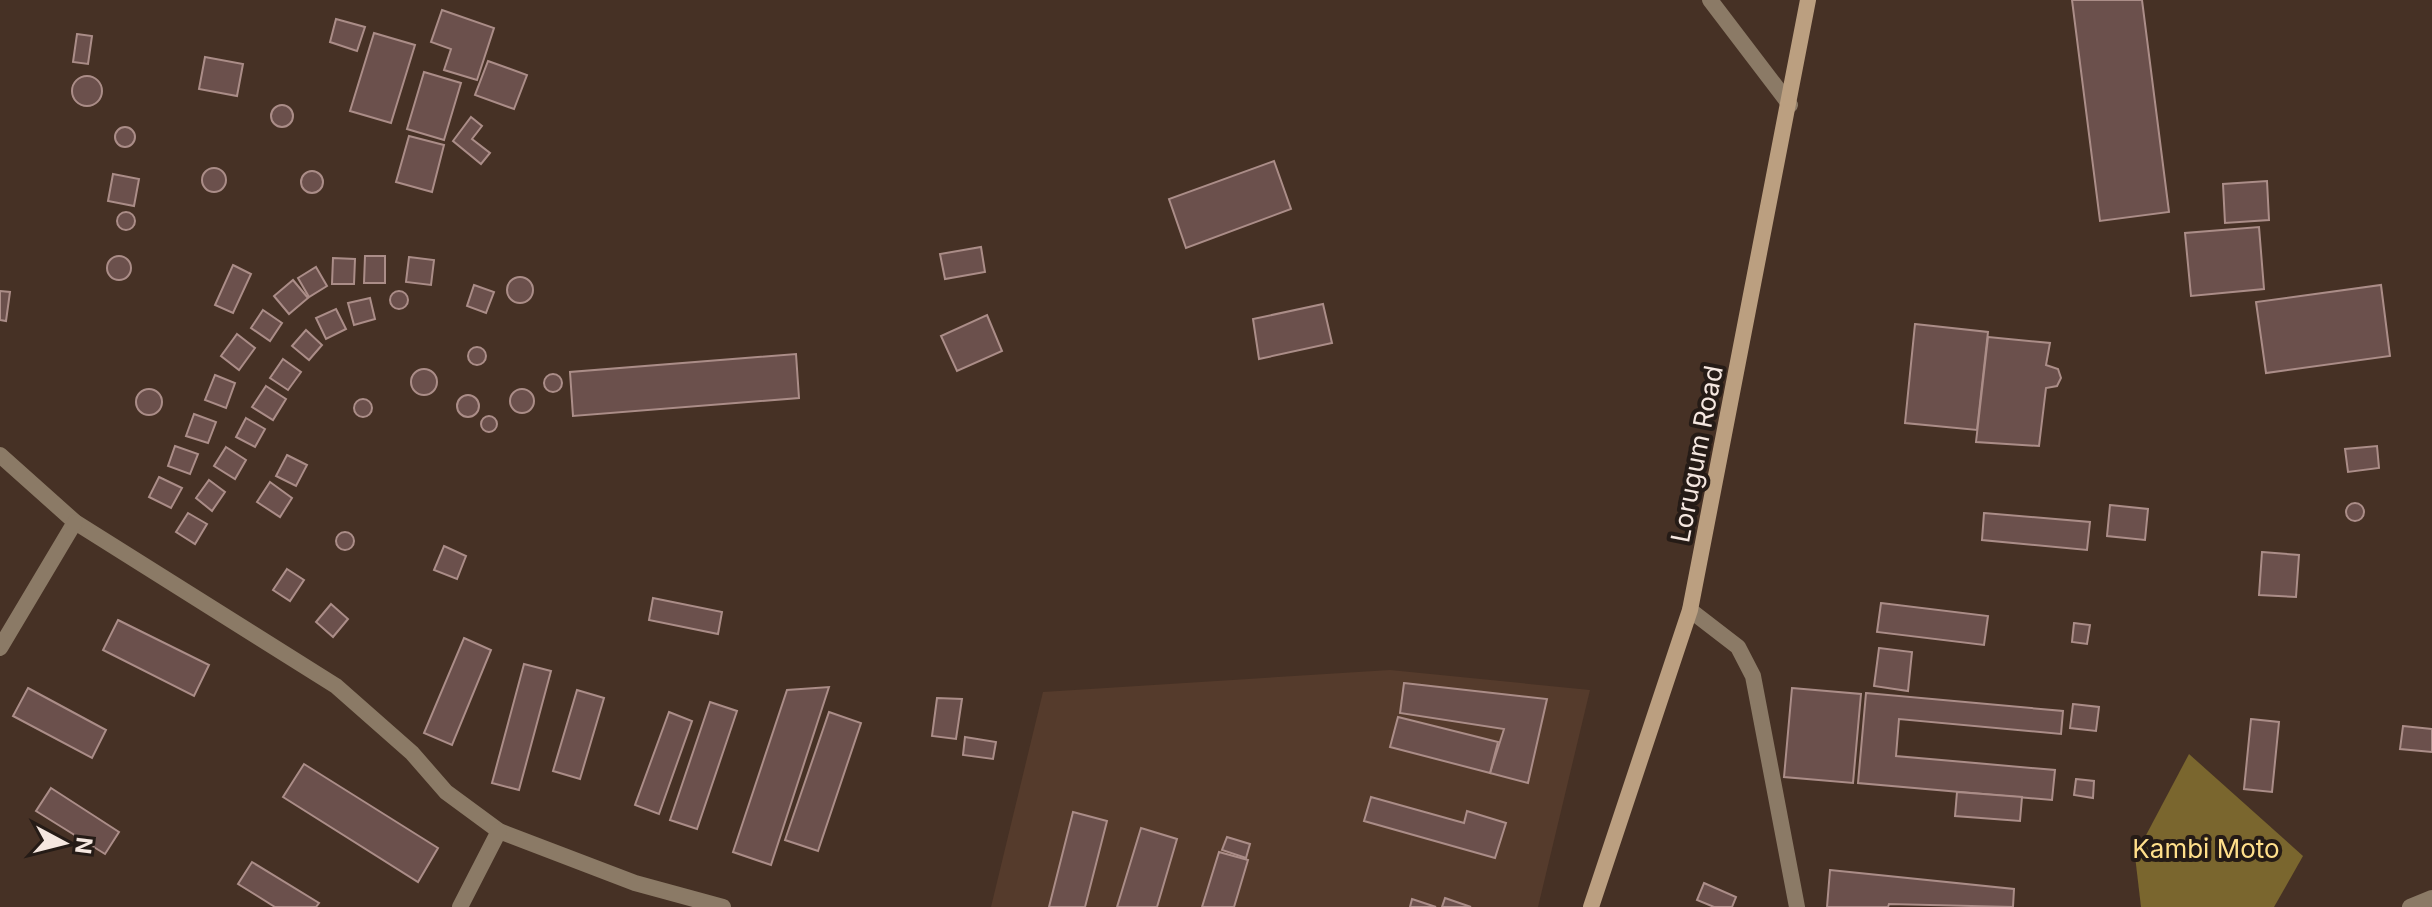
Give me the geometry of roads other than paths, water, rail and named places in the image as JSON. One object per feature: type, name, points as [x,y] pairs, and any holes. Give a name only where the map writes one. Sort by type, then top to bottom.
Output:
[{"type":"main road","name":"Lorugum Road","points":[[1591,907],[1690,610],[1808,0]]},
{"type":"street","points":[[1710,0],[1790,105]]},
{"type":"street","points":[[0,455],[75,522],[336,686],[384,726],[446,792],[499,831],[675,901],[723,907]]},
{"type":"street","points":[[0,648],[75,522]]},
{"type":"street","points":[[1690,610],[1738,647],[1753,676],[1797,907]]},
{"type":"street","points":[[460,907],[499,831]]},
{"type":"street","points":[[2410,907],[2432,898]]},
{"type":"park label","name":"Kambi Moto","points":[[2206,849]]}]
